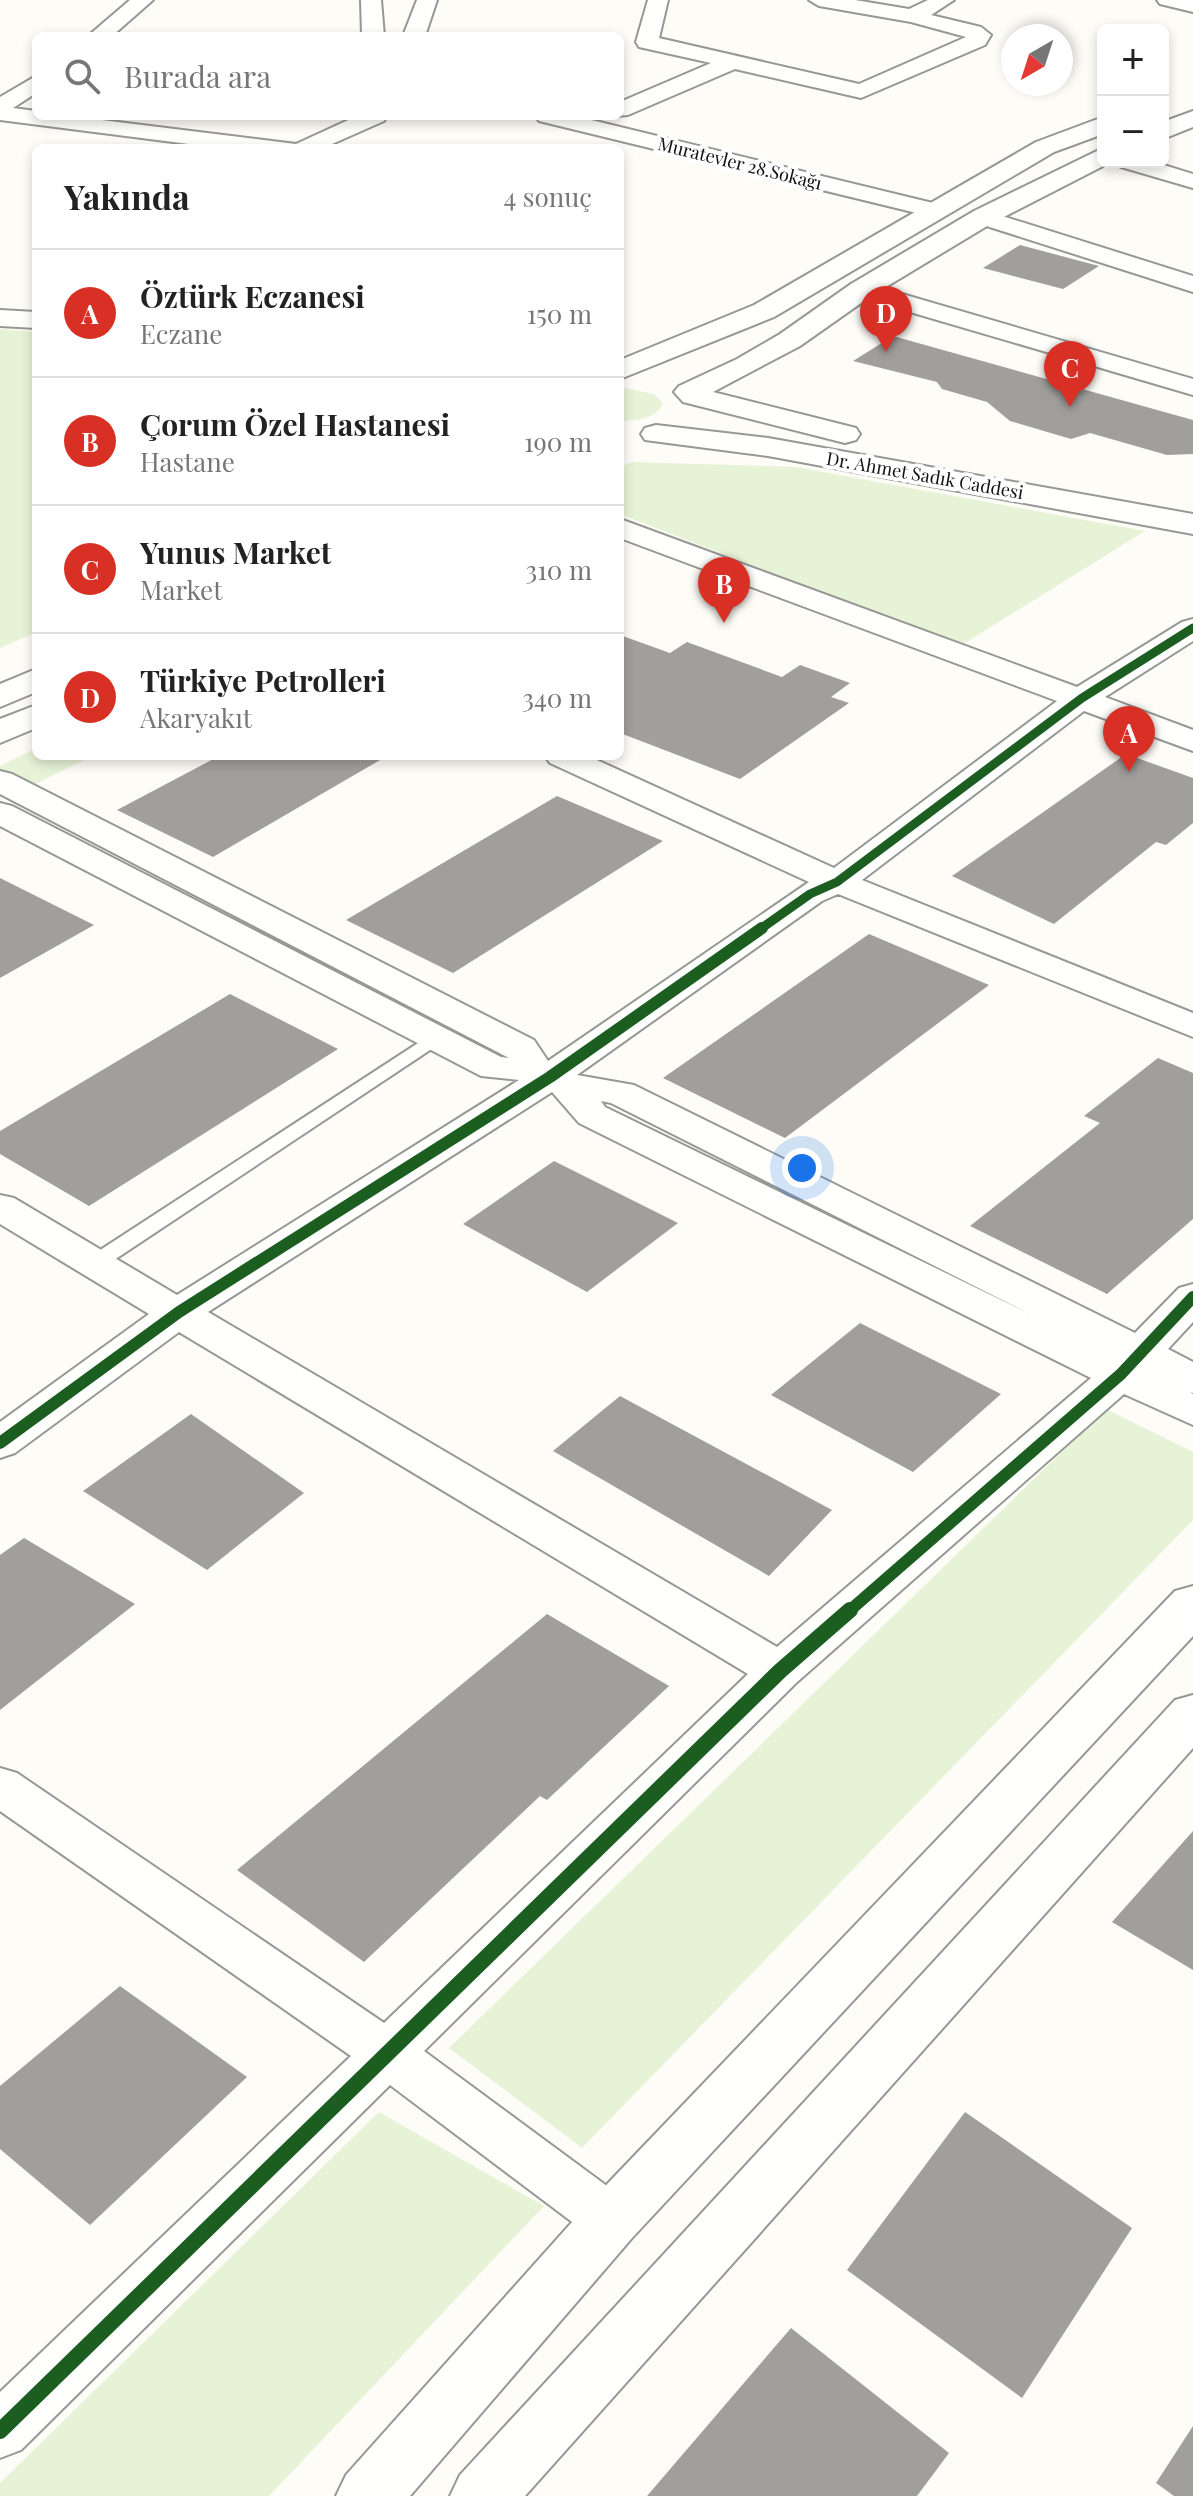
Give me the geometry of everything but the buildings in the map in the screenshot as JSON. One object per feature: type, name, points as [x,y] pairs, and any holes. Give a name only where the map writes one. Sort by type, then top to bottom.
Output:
[{"type":"street","points":[[104,32],[143,0]]},
{"type":"street","points":[[371,0],[373,32]]},
{"type":"street","points":[[415,32],[427,0]]},
{"type":"street","points":[[658,0],[647,42],[861,91],[977,40],[980,35],[912,16],[819,0]]},
{"type":"street","points":[[912,16],[944,0]]},
{"type":"street","points":[[1167,0],[1193,6]]},
{"type":"street","points":[[624,108],[733,62]]},
{"type":"street","points":[[0,110],[32,86]]},
{"type":"street","points":[[0,110],[32,115]]},
{"type":"street","points":[[1169,128],[1193,118]]},
{"type":"street","points":[[61,120],[141,133],[248,144]]},
{"type":"street","name":"Muratevler 28.Sokağı","points":[[595,121],[933,210]]},
{"type":"street","points":[[310,144],[338,124]]},
{"type":"street","points":[[624,369],[764,311],[1045,147],[1097,127]]},
{"type":"street","points":[[691,394],[790,340],[861,290],[983,217],[1097,159]]},
{"type":"street","points":[[1149,168],[1193,181]]},
{"type":"street","points":[[983,217],[1193,284]]},
{"type":"street","points":[[861,290],[1193,387]]},
{"type":"street","points":[[624,343],[668,336],[764,311]]},
{"type":"street","points":[[0,318],[32,320]]},
{"type":"street","points":[[790,340],[775,366],[780,384],[789,396],[853,436]]},
{"type":"street","points":[[624,372],[666,379],[691,394],[853,436],[1193,499]]},
{"type":"street","name":"Dr. Ahmet Sadık Caddesi","points":[[691,394],[696,404],[686,422],[642,436],[768,447],[1193,524]]},
{"type":"street","points":[[624,529],[1193,741]]},
{"type":"street","points":[[0,1443],[179,1312],[551,1077],[810,894],[837,882],[1082,698],[1193,628]]},
{"type":"street","points":[[0,697],[32,681]]},
{"type":"street","points":[[0,732],[32,717]]},
{"type":"street","points":[[570,760],[837,882],[1193,1026]]},
{"type":"street","points":[[0,781],[521,1048],[592,1115],[1130,1363],[1193,1379]]},
{"type":"street","points":[[6,823],[494,1068],[551,1077]]},
{"type":"street","points":[[0,1207],[780,1671]]},
{"type":"street","points":[[0,2431],[780,1671],[1130,1363],[1193,1297]]},
{"type":"street","points":[[1130,1363],[1193,1411]]},
{"type":"street","points":[[369,2496],[611,2220],[1193,1604]]},
{"type":"street","points":[[493,2493],[1193,1714]]},
{"type":"street","points":[[0,1786],[387,2053],[611,2220]]},
{"type":"lane","points":[[95,1263],[435,1038]]},
{"type":"green space","points":[[0,329],[32,332],[32,634],[0,648]]},
{"type":"green space","points":[[624,388],[654,394],[663,404],[655,413],[624,421]]},
{"type":"green space","points":[[632,462],[796,467],[1145,531],[960,646],[624,516],[624,465]]},
{"type":"green space","points":[[32,750],[32,760],[84,760],[27,788],[0,776],[0,766]]},
{"type":"green space","points":[[1106,1409],[1193,1452],[1193,1520],[582,2148],[449,2048]]},
{"type":"green space","points":[[379,2112],[544,2206],[269,2496],[0,2496],[0,2483]]},
{"type":"cycle path","points":[[0,1443],[179,1312],[550,1077],[810,894],[837,882],[1082,698],[1193,628]]},
{"type":"cycle path","points":[[0,2431],[780,1671],[1121,1374],[1193,1297]]},
{"type":"place","name":"Türkiye Petrolleri","points":[[886,352]]},
{"type":"place","name":"Yunus Market","points":[[1070,407]]},
{"type":"place","name":"Çorum Özel Hastanesi","points":[[724,623]]},
{"type":"place","name":"Öztürk Eczanesi","points":[[1129,772]]}]
